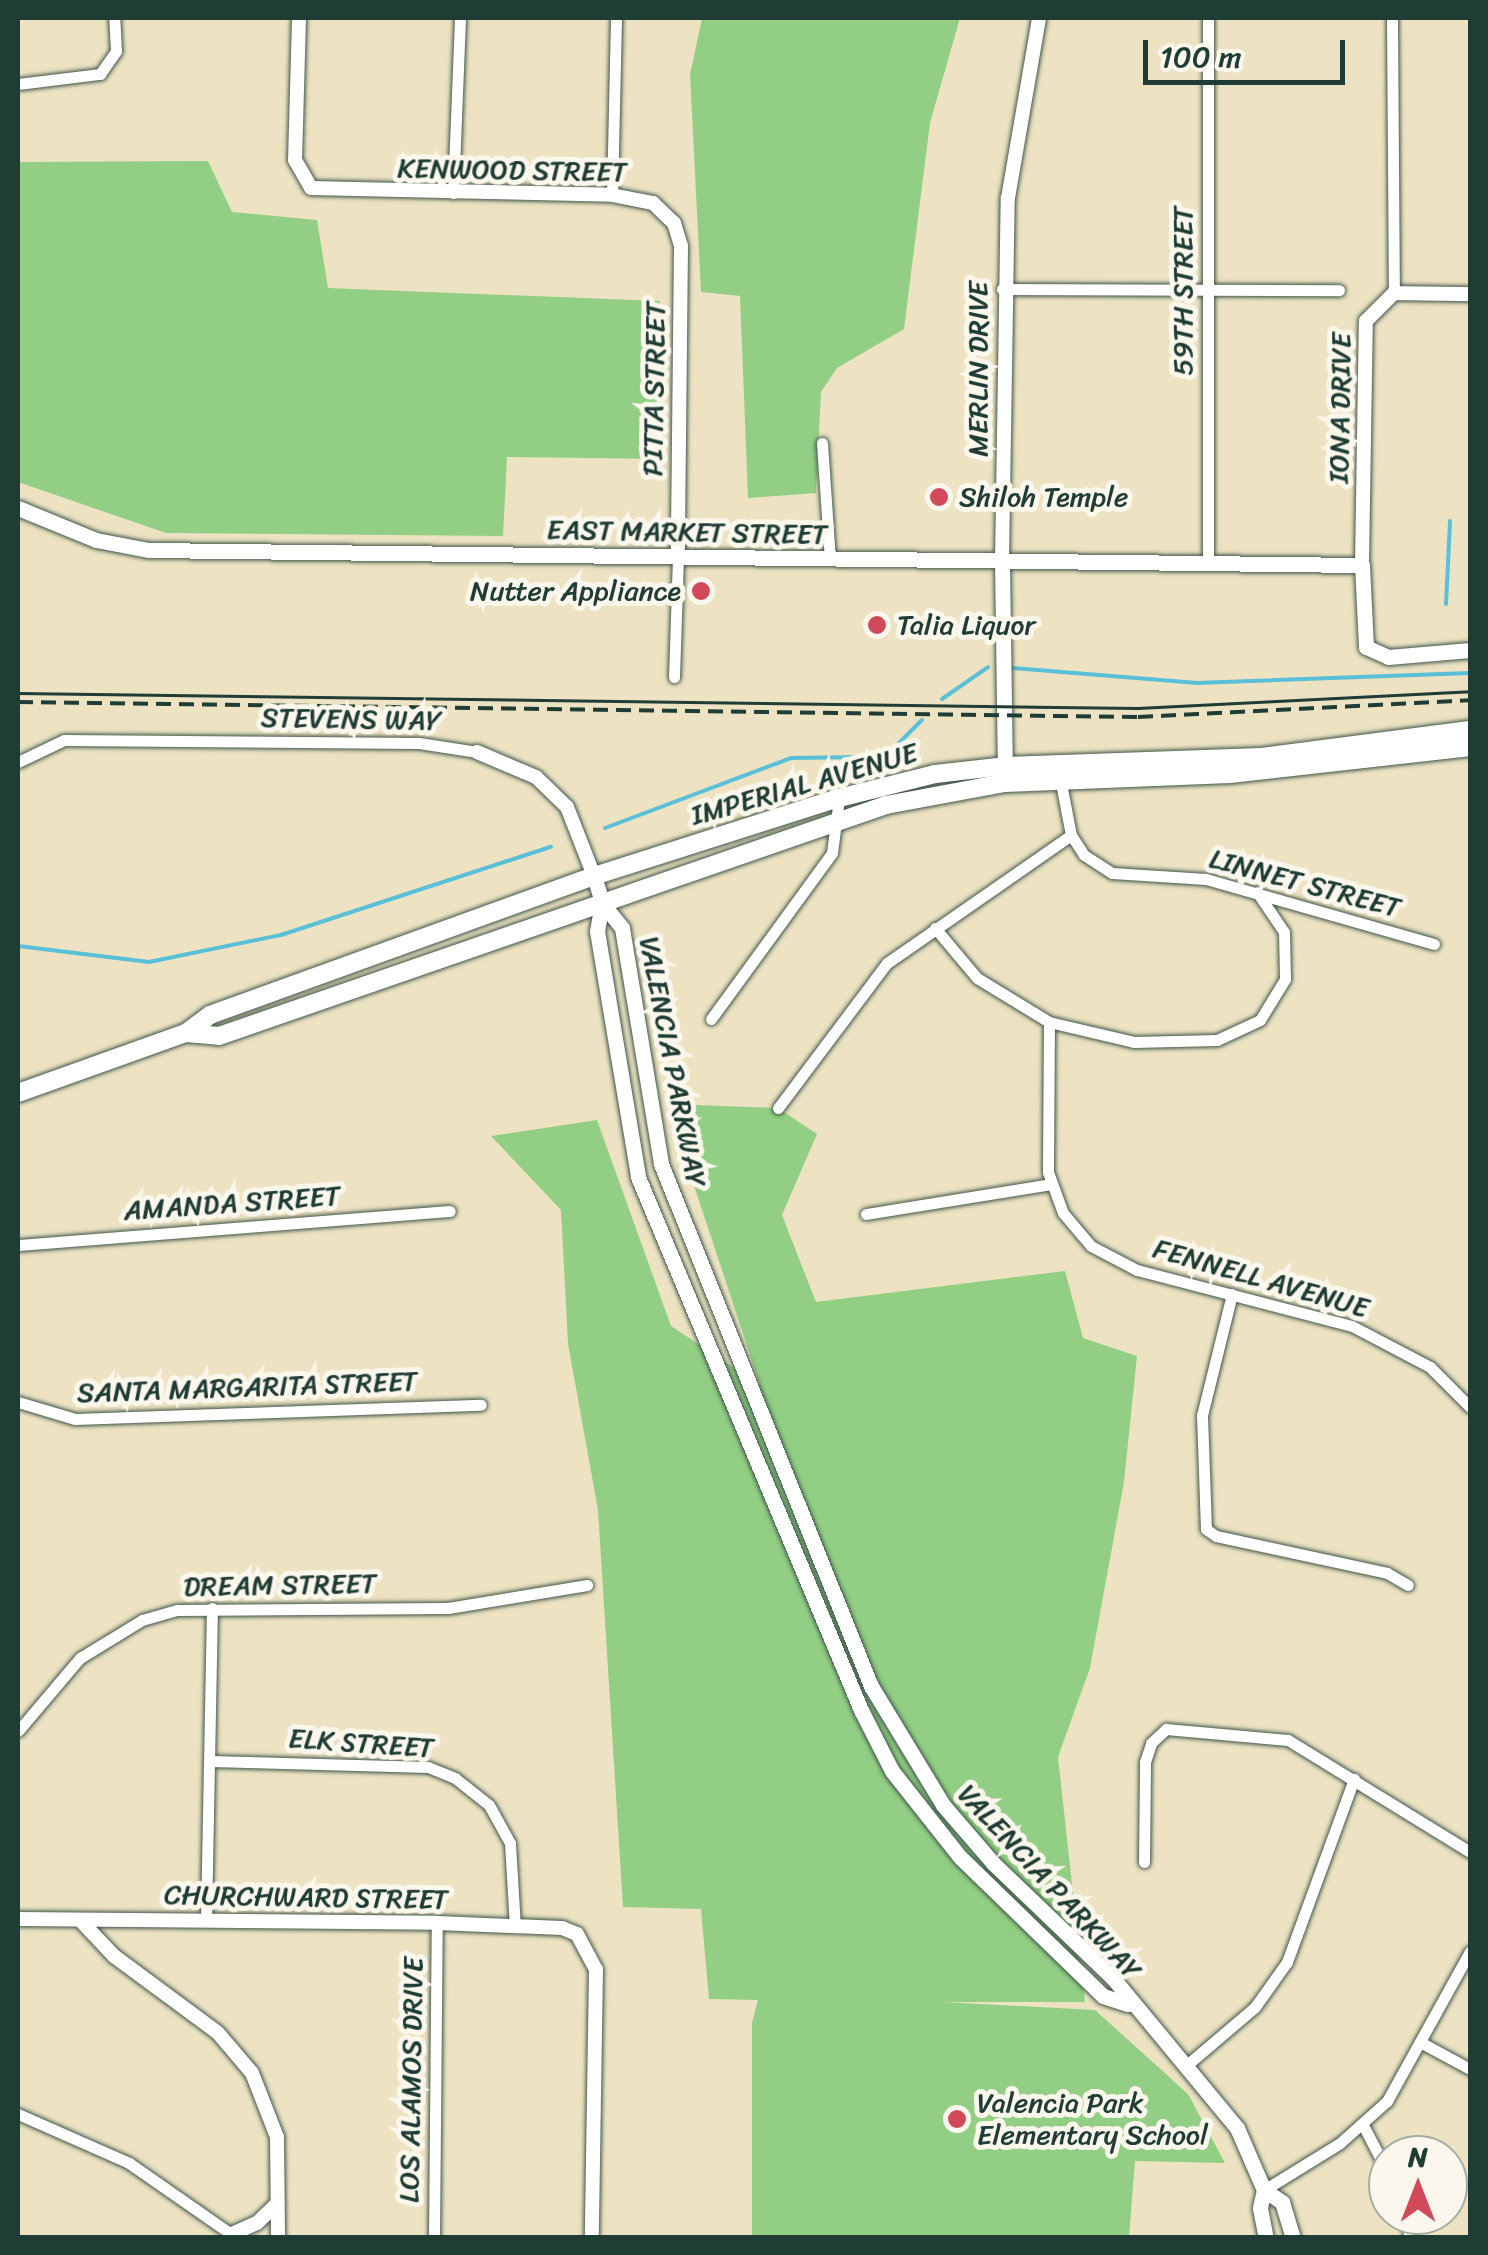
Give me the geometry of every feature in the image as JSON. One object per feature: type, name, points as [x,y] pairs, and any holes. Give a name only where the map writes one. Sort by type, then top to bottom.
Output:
[{"type":"main road","name":"EAST MARKET STREET","points":[[18,508],[96,540],[149,550],[1362,566]]},
{"type":"main road","name":"MERLIN DRIVE","points":[[1002,561],[1005,774]]},
{"type":"main road","name":"IONA DRIVE","points":[[1362,566],[1366,646],[1388,657],[1470,650]]},
{"type":"main road","name":"IMPERIAL AVENUE","points":[[18,1094],[186,1032],[210,1014],[594,876],[839,798],[935,774],[1061,771],[1262,756],[1470,730]]},
{"type":"main road","name":"IMPERIAL AVENUE","points":[[1061,771],[1230,774],[1470,746]]},
{"type":"main road","name":"IMPERIAL AVENUE","points":[[186,1032],[219,1036],[840,818],[1005,774]]},
{"type":"main road","name":"STEVENS WAY","points":[[594,876],[602,904]]},
{"type":"main road","name":"VALENCIA PARKWAY","points":[[602,904],[597,932],[638,1177],[861,1710],[892,1771],[960,1857],[1103,1996],[1128,2004]]},
{"type":"main road","name":"VALENCIA PARKWAY","points":[[602,904],[622,928],[661,1164],[869,1683],[943,1805],[994,1864],[1112,1977],[1128,2004],[1188,2064],[1236,2128],[1264,2190],[1282,2202],[1293,2238]]},
{"type":"main road","name":"VALENCIA PARKWAY","points":[[1264,2190],[1260,2208],[1266,2238]]},
{"type":"street","points":[[18,84],[100,74],[116,50],[114,18]]},
{"type":"street","name":"KENWOOD STREET","points":[[300,18],[296,167],[311,188],[339,192],[612,194],[653,203],[674,223]]},
{"type":"street","points":[[453,193],[460,18]]},
{"type":"street","points":[[612,194],[616,18]]},
{"type":"street","name":"MERLIN DRIVE","points":[[1002,561],[1002,289],[1016,126],[1039,18]]},
{"type":"street","name":"59TH STREET","points":[[1208,18],[1208,564]]},
{"type":"street","points":[[1392,18],[1394,293],[1470,294]]},
{"type":"street","name":"PITTA STREET","points":[[674,223],[682,246],[674,677]]},
{"type":"street","points":[[1002,289],[1339,290]]},
{"type":"street","name":"IONA DRIVE","points":[[1362,566],[1366,322],[1394,293]]},
{"type":"street","points":[[822,444],[830,560]]},
{"type":"street","name":"STEVENS WAY","points":[[18,762],[64,740],[419,742],[477,752],[536,777],[567,808],[594,876]]},
{"type":"street","points":[[778,1108],[886,963],[1070,836],[1061,771]]},
{"type":"street","points":[[712,1019],[832,853],[840,818],[839,798]]},
{"type":"street","name":"LINNET STREET","points":[[1070,836],[1092,863],[1122,876],[1206,879],[1434,944]]},
{"type":"street","points":[[935,928],[977,978],[1048,1022],[1134,1042],[1217,1040],[1250,1027],[1280,990],[1288,955],[1279,920],[1257,892]]},
{"type":"street","points":[[866,1214],[1050,1184],[1048,1022]]},
{"type":"street","name":"FENNELL AVENUE","points":[[1050,1184],[1082,1239],[1124,1265],[1392,1343],[1430,1367],[1470,1407]]},
{"type":"street","name":"AMANDA STREET","points":[[18,1245],[450,1211]]},
{"type":"street","points":[[1232,1294],[1202,1415],[1206,1529],[1216,1536],[1387,1574],[1408,1585]]},
{"type":"street","name":"SANTA MARGARITA STREET","points":[[18,1402],[75,1419],[481,1405]]},
{"type":"street","name":"DREAM STREET","points":[[18,1731],[56,1680],[117,1632],[178,1610],[448,1608],[588,1585]]},
{"type":"street","points":[[206,1920],[212,1608]]},
{"type":"street","points":[[1144,1862],[1145,1762],[1151,1742],[1166,1729],[1288,1740],[1470,1852]]},
{"type":"street","name":"ELK STREET","points":[[211,1761],[428,1767],[455,1778],[489,1805],[510,1843],[515,1927]]},
{"type":"street","points":[[1188,2064],[1256,2007],[1287,1962],[1354,1779]]},
{"type":"street","name":"CHURCHWARD STREET","points":[[18,1918],[562,1928],[588,1946],[596,1969],[592,2238]]},
{"type":"street","points":[[80,1920],[114,1956],[242,2058],[273,2120],[278,2238]]},
{"type":"street","name":"LOS ALAMOS DRIVE","points":[[434,2238],[438,1923]]},
{"type":"street","points":[[1264,2190],[1288,2181],[1363,2125],[1386,2101],[1470,1950]]},
{"type":"street","points":[[1420,2042],[1470,2069]]},
{"type":"street","points":[[18,2114],[129,2164],[232,2236],[278,2204]]},
{"type":"street","points":[[1363,2125],[1368,2135]]},
{"type":"green space","points":[[702,18],[960,18],[930,123],[904,329],[837,368],[821,392],[816,493],[748,498],[740,296],[701,292],[690,75]]},
{"type":"green space","points":[[208,161],[232,212],[317,220],[328,288],[660,301],[664,459],[507,457],[503,536],[166,533],[18,482],[18,162]]},
{"type":"green space","points":[[667,1104],[778,1108],[817,1134],[782,1215],[816,1302],[1065,1271],[1083,1338],[1137,1356],[1124,1482],[1090,1668],[1058,1757],[1085,2002],[943,2002],[1095,2010],[1188,2094],[1225,2163],[1135,2161],[1129,2237],[752,2237],[752,2023],[758,2000],[709,1999],[701,1909],[623,1907],[598,1510],[568,1344],[561,1210],[491,1136],[597,1120],[671,1326],[760,1385]]},
{"type":"waterway","points":[[1446,604],[1450,521]]},
{"type":"waterway","points":[[942,699],[988,667]]},
{"type":"waterway","points":[[1012,668],[1197,683],[1470,673]]},
{"type":"waterway","points":[[605,828],[791,758],[864,757],[893,749],[922,720]]},
{"type":"waterway","points":[[18,946],[149,962],[281,935],[551,847]]},
{"type":"tram line","points":[[18,693],[1138,708],[1470,691]]},
{"type":"railway","points":[[18,702],[1138,717],[1470,700]]},
{"type":"place","name":"Shiloh Temple","points":[[939,497]]},
{"type":"place","name":"Nutter Appliance","points":[[701,591]]},
{"type":"place","name":"Talia Liquor","points":[[877,625]]},
{"type":"place","name":"Valencia Park Elementary School","points":[[957,2119]]}]
